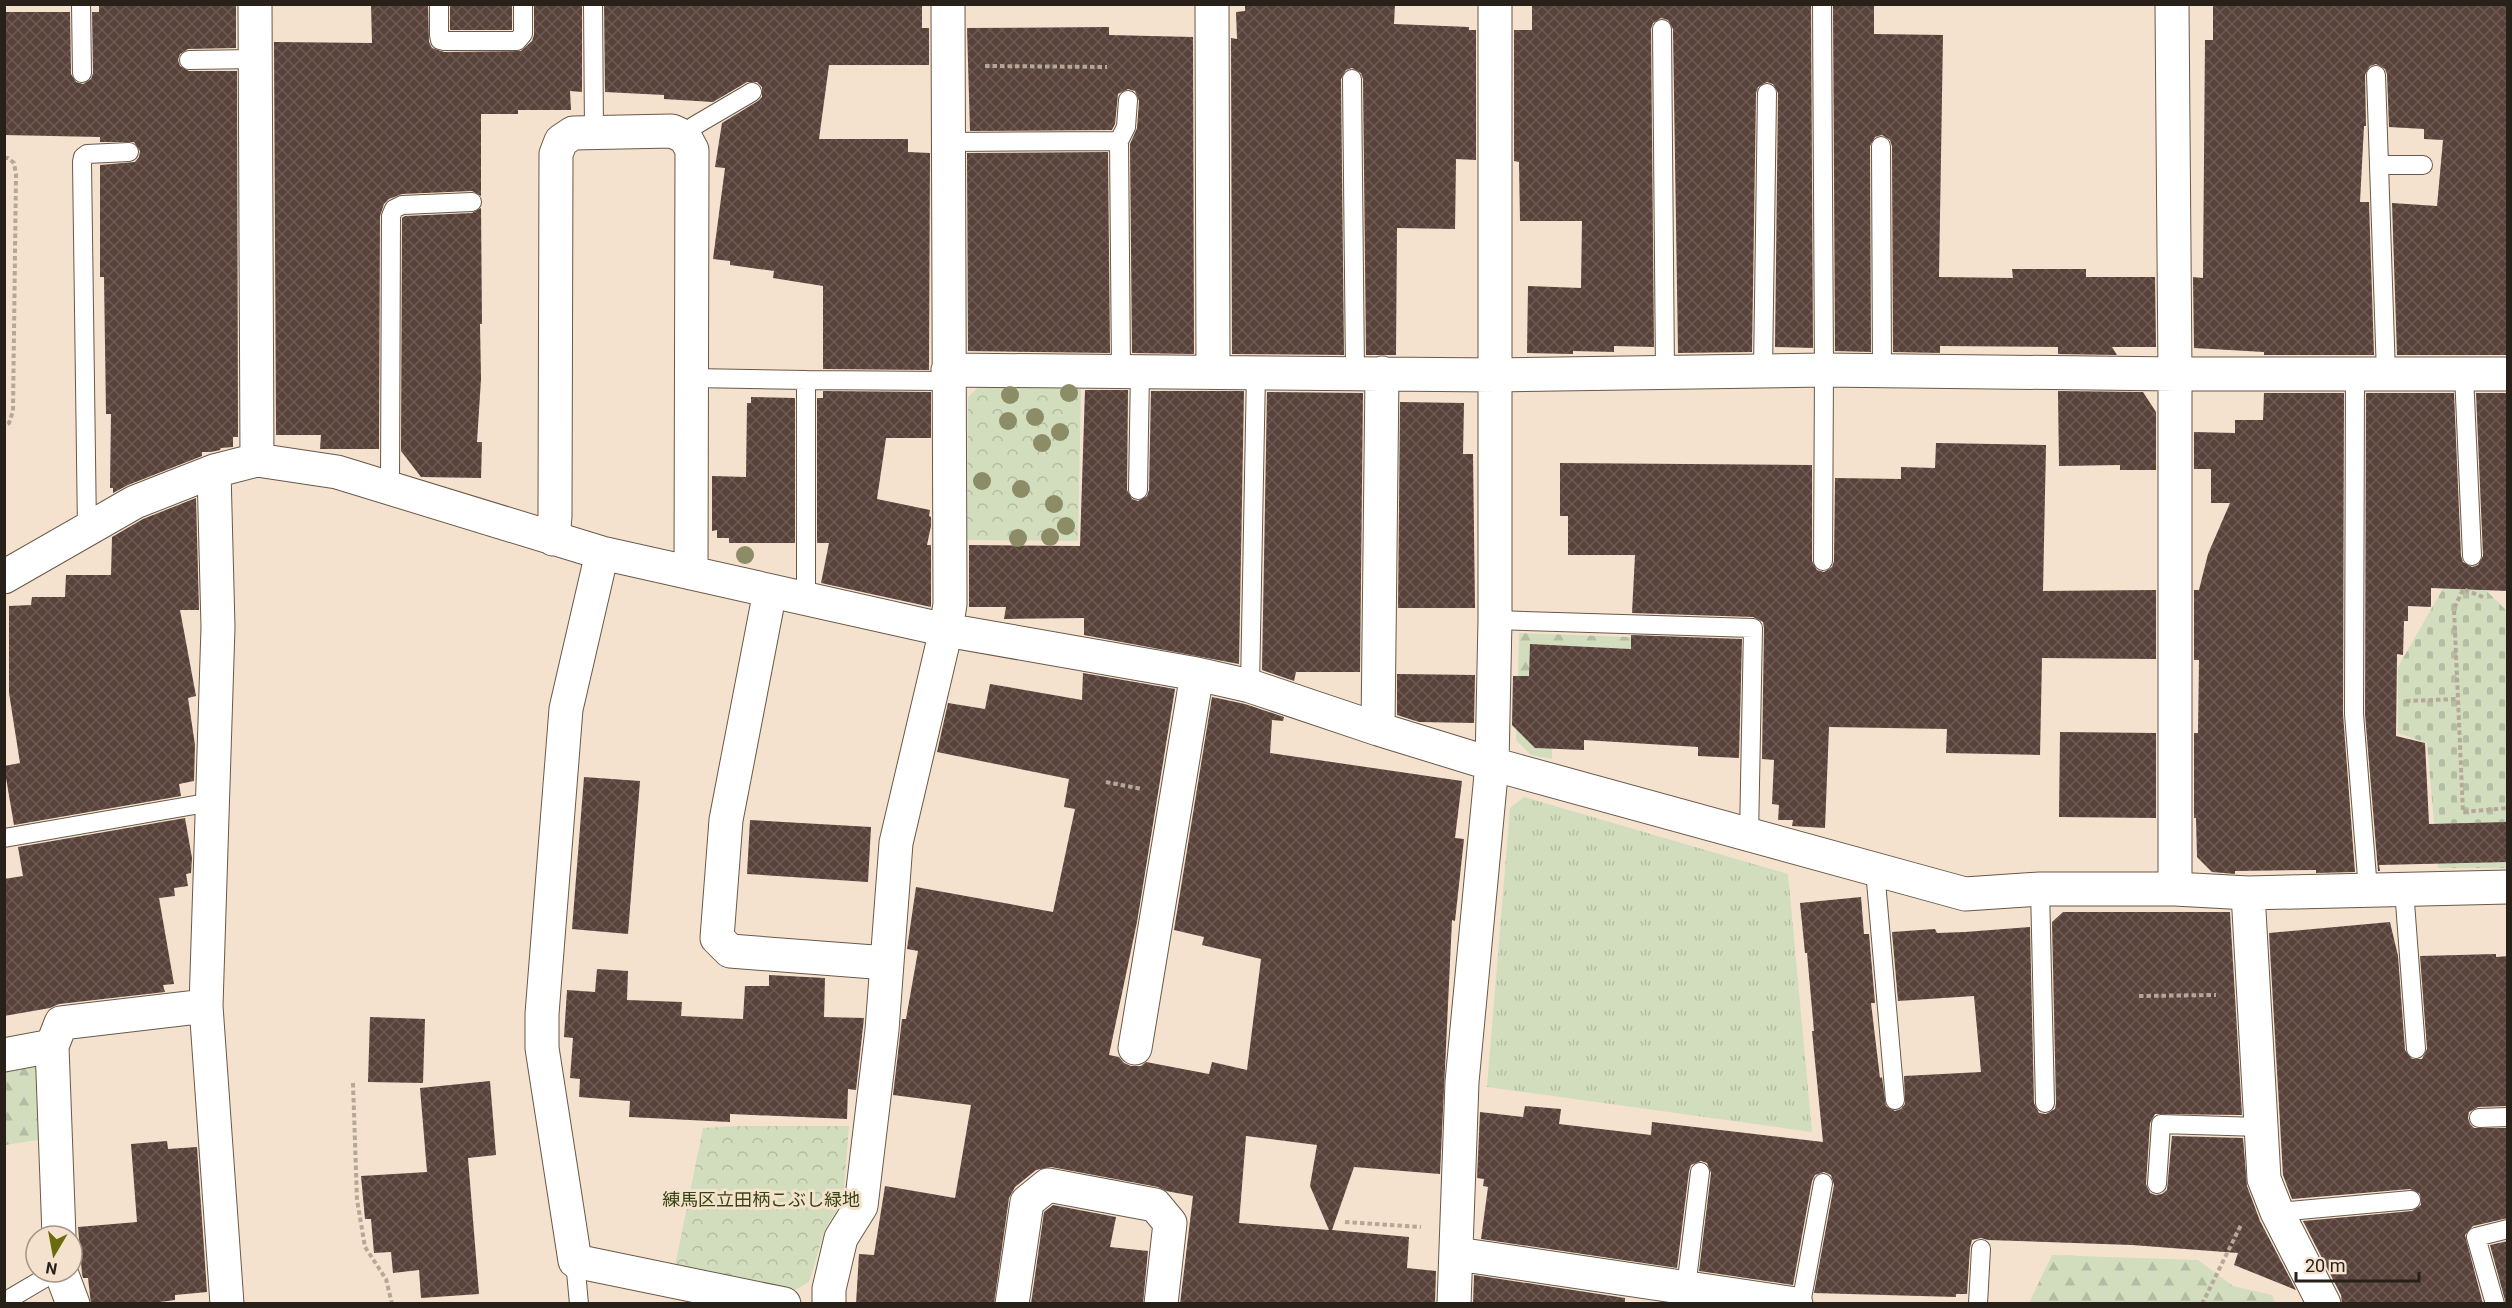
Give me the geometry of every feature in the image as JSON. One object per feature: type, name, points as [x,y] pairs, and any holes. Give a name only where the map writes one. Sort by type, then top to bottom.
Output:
[{"type":"street","points":[[255,4],[257,460]]},
{"type":"street","points":[[829,1304],[829,1289],[841,1238],[861,1206],[882,1030],[896,843],[946,630],[950,604],[948,4]]},
{"type":"street","points":[[1212,4],[1213,372]]},
{"type":"street","points":[[1454,1304],[1462,1082],[1492,764],[1495,620],[1495,4]]},
{"type":"street","points":[[2172,4],[2175,889]]},
{"type":"street","points":[[553,539],[555,516],[556,154],[561,141],[573,133],[672,131],[685,137],[692,150],[691,573]]},
{"type":"street","points":[[948,376],[1130,371],[1495,375],[1824,370],[2175,375],[2508,374]]},
{"type":"street","points":[[1368,373],[1378,729]]},
{"type":"street","points":[[4,577],[135,502],[214,471],[257,460],[337,472],[602,553],[946,630],[1197,674],[1250,687],[1492,764],[1965,894],[2040,889],[2175,889],[2248,893],[2508,887]]},
{"type":"street","points":[[214,471],[218,627],[207,1006],[227,1304]]},
{"type":"street","points":[[602,553],[566,709],[542,1014],[544,1057],[575,1260],[784,1304]]},
{"type":"street","points":[[770,591],[726,820],[717,938],[730,951],[887,963]]},
{"type":"street","points":[[1136,1048],[1197,674]]},
{"type":"street","points":[[2248,893],[2264,1179],[2277,1212],[2324,1304]]},
{"type":"street","points":[[59,1224],[52,1046],[61,1023],[207,1006]]},
{"type":"street","points":[[4,1055],[52,1046]]},
{"type":"street","points":[[1012,1304],[1027,1202],[1048,1185],[1155,1206],[1170,1223],[1161,1304]]},
{"type":"street","points":[[1457,1242],[1686,1288],[1796,1304]]},
{"type":"street","points":[[66,1284],[73,1304]]},
{"type":"lane","points":[[81,4],[82,73]]},
{"type":"lane","points":[[439,4],[440,40],[517,41],[523,34],[523,4]]},
{"type":"lane","points":[[593,4],[594,133]]},
{"type":"lane","points":[[1822,4],[1823,561]]},
{"type":"lane","points":[[1662,29],[1665,373]]},
{"type":"lane","points":[[189,60],[255,59]]},
{"type":"lane","points":[[2368,890],[2354,714],[2379,165],[2376,75]]},
{"type":"lane","points":[[1352,79],[1368,373]]},
{"type":"lane","points":[[685,137],[694,126],[752,92]]},
{"type":"lane","points":[[1763,371],[1767,93]]},
{"type":"lane","points":[[1128,100],[1126,127],[1119,141],[1138,490]]},
{"type":"lane","points":[[948,142],[1119,141]]},
{"type":"lane","points":[[1881,146],[1882,371]]},
{"type":"lane","points":[[87,530],[82,162],[83,157],[87,154],[129,152]]},
{"type":"lane","points":[[2379,165],[2423,165]]},
{"type":"lane","points":[[390,488],[391,216],[394,209],[402,205],[472,202]]},
{"type":"lane","points":[[1250,687],[1256,372]]},
{"type":"lane","points":[[2464,374],[2472,556]]},
{"type":"lane","points":[[692,378],[806,380],[948,376]]},
{"type":"lane","points":[[806,380],[807,599]]},
{"type":"lane","points":[[1495,620],[1754,628],[1749,836]]},
{"type":"lane","points":[[4,838],[212,802]]},
{"type":"lane","points":[[1875,870],[1895,1100]]},
{"type":"lane","points":[[2040,889],[2045,1103]]},
{"type":"lane","points":[[2404,889],[2415,1049]]},
{"type":"lane","points":[[2479,1118],[2508,1118]]},
{"type":"lane","points":[[2157,1184],[2161,1124],[2260,1127]]},
{"type":"lane","points":[[1686,1288],[1700,1172]]},
{"type":"lane","points":[[1801,1304],[1822,1183]]},
{"type":"lane","points":[[2277,1212],[2411,1200]]},
{"type":"lane","points":[[2495,1304],[2476,1237],[2508,1229]]},
{"type":"lane","points":[[1978,1304],[1981,1249]]},
{"type":"lane","points":[[575,1260],[579,1304]]},
{"type":"lane","points":[[4,1302],[35,1284]]},
{"type":"path","points":[[948,66],[1107,67]]},
{"type":"path","points":[[4,158],[14,163],[16,174],[14,411],[9,423],[4,426]]},
{"type":"path","points":[[2483,597],[2463,589],[2454,609],[2463,812],[2508,808]]},
{"type":"path","points":[[2406,700],[2458,699]]},
{"type":"path","points":[[2139,996],[2253,995]]},
{"type":"path","points":[[353,1083],[357,1200],[365,1247],[386,1279],[393,1304]]},
{"type":"path","points":[[2202,1304],[2264,1179]]},
{"type":"path","points":[[1345,1222],[1457,1242]]},
{"type":"green space","points":[[978,387],[1081,389],[1078,541],[967,540],[968,397]]},
{"type":"green space","points":[[2465,570],[2507,611],[2507,868],[2438,868],[2427,743],[2398,733],[2398,667],[2452,573]]},
{"type":"green space","points":[[1519,633],[1737,641],[1737,654],[1531,644],[1526,739],[1535,748],[1552,749],[1552,759],[1531,755],[1516,740]]},
{"type":"green space","points":[[1524,797],[1788,874],[1812,1132],[1487,1087],[1510,808]]},
{"type":"green space","points":[[40,1059],[44,1139],[5,1145],[5,1066]]},
{"type":"green space","name":"練馬区立田柄こぶし緑地","points":[[849,1126],[843,1200],[825,1229],[809,1282],[791,1292],[675,1266],[703,1128]]},
{"type":"green space","points":[[2052,1255],[2198,1260],[2233,1286],[2272,1295],[2275,1303],[2029,1303]]},
{"type":"building","points":[[99,4],[236,4],[236,48],[188,49],[180,54],[178,60],[180,66],[189,71],[237,71],[238,437],[233,437],[233,447],[202,452],[202,456],[113,493],[113,488],[110,488],[111,414],[106,414],[104,277],[100,277],[100,165],[135,162],[140,151],[134,142],[100,142],[100,137],[4,135],[4,12],[70,12],[71,74],[76,82],[83,84],[91,79],[93,73],[92,12],[99,12]]},
{"type":"building","points":[[371,4],[428,4],[429,42],[432,48],[444,52],[521,51],[532,41],[534,35],[534,4],[582,4],[582,92],[570,91],[571,110],[518,110],[518,114],[481,114],[481,196],[472,191],[402,194],[389,199],[384,204],[380,216],[379,449],[320,449],[321,435],[276,435],[274,42],[372,43]]},
{"type":"building","points":[[450,4],[512,4],[512,30],[450,30]]},
{"type":"building","points":[[604,4],[922,4],[922,28],[929,28],[929,65],[829,65],[819,139],[908,139],[908,152],[930,153],[929,370],[823,369],[823,286],[773,278],[774,271],[730,265],[730,261],[713,259],[725,168],[715,167],[722,123],[758,101],[762,97],[762,87],[757,82],[747,82],[713,102],[664,99],[664,95],[605,92]]},
{"type":"building","points":[[1245,4],[1395,4],[1394,24],[1469,27],[1469,30],[1476,30],[1476,160],[1456,159],[1455,229],[1397,228],[1396,355],[1366,355],[1363,79],[1361,73],[1352,68],[1346,70],[1341,79],[1344,355],[1232,354],[1231,38],[1237,39],[1236,12],[1245,11]]},
{"type":"building","points":[[1532,4],[1811,4],[1813,348],[1775,347],[1778,93],[1773,84],[1767,82],[1758,87],[1756,93],[1752,352],[1678,353],[1673,29],[1668,20],[1661,18],[1653,23],[1651,29],[1654,347],[1614,346],[1614,352],[1573,351],[1573,354],[1527,353],[1528,286],[1581,288],[1582,221],[1520,221],[1519,162],[1514,161],[1514,30],[1532,30]]},
{"type":"building","points":[[1833,4],[1874,4],[1874,34],[1943,35],[1939,277],[2013,278],[2012,269],[2086,269],[2086,277],[2155,277],[2156,347],[2112,347],[2117,355],[2058,354],[2058,347],[1940,346],[1940,353],[1893,352],[1892,146],[1890,140],[1882,135],[1875,137],[1870,146],[1871,352],[1835,351]]},
{"type":"building","points":[[2213,4],[2508,4],[2508,355],[2397,355],[2392,203],[2437,206],[2443,140],[2424,139],[2424,129],[2389,127],[2387,74],[2385,69],[2376,64],[2370,66],[2365,75],[2366,126],[2364,126],[2360,202],[2369,202],[2374,355],[2264,355],[2264,352],[2194,348],[2193,277],[2203,278],[2205,40],[2213,40]]},
{"type":"building","points":[[1109,27],[1109,35],[1193,37],[1194,354],[1132,353],[1130,144],[1137,128],[1139,101],[1135,91],[1128,89],[1118,94],[1115,124],[1112,130],[970,131],[967,28]]},
{"type":"building","points":[[1108,152],[1110,353],[968,351],[967,153]]},
{"type":"building","points":[[481,208],[482,324],[480,324],[481,379],[477,442],[482,442],[481,478],[421,477],[401,451],[402,218],[472,213]]},
{"type":"building","points":[[1085,390],[1128,390],[1127,490],[1132,499],[1138,501],[1147,496],[1149,490],[1151,391],[1244,391],[1239,664],[1084,635],[1084,618],[1004,619],[1006,607],[969,607],[969,545],[1080,546]]},
{"type":"building","points":[[823,391],[931,392],[931,438],[886,438],[877,499],[930,510],[931,526],[927,545],[931,545],[931,607],[821,583],[829,543],[817,543],[817,398],[823,398]]},
{"type":"building","points":[[2058,391],[2143,392],[2156,412],[2156,470],[2120,470],[2120,465],[2059,466]]},
{"type":"building","points":[[1267,392],[1363,393],[1360,672],[1296,672],[1294,681],[1262,670]]},
{"type":"building","points":[[2264,393],[2344,393],[2343,714],[2355,872],[2235,871],[2235,874],[2212,872],[2197,857],[2196,818],[2194,818],[2194,733],[2198,733],[2199,660],[2194,660],[2194,590],[2199,590],[2208,554],[2230,503],[2211,503],[2211,469],[2194,469],[2194,432],[2235,433],[2235,420],[2263,420]]},
{"type":"building","points":[[2366,393],[2454,393],[2461,556],[2463,562],[2472,567],[2478,565],[2483,556],[2476,393],[2508,393],[2508,591],[2431,588],[2431,607],[2408,606],[2408,621],[2404,621],[2403,655],[2397,654],[2396,736],[2425,743],[2429,824],[2508,822],[2508,862],[2379,865],[2380,871],[2378,871],[2365,714]]},
{"type":"building","points":[[751,397],[795,398],[795,543],[729,543],[729,538],[717,538],[717,530],[712,531],[712,476],[746,477],[747,403],[751,403]]},
{"type":"building","points":[[1400,402],[1464,403],[1463,454],[1473,454],[1475,608],[1398,608]]},
{"type":"building","points":[[1936,443],[2046,445],[2043,591],[2156,590],[2156,659],[2042,658],[2040,755],[1946,753],[1947,729],[1829,727],[1825,828],[1792,826],[1793,820],[1778,820],[1779,805],[1772,804],[1774,760],[1762,759],[1763,622],[1753,617],[1632,613],[1635,555],[1568,555],[1568,516],[1560,516],[1560,463],[1812,465],[1812,561],[1817,570],[1824,572],[1832,567],[1834,561],[1835,478],[1901,479],[1901,467],[1935,468]]},
{"type":"building","points":[[196,498],[199,610],[180,610],[196,696],[188,698],[195,745],[194,781],[179,784],[181,796],[14,825],[4,766],[20,763],[9,693],[9,606],[31,605],[32,597],[65,597],[66,575],[111,575],[112,537],[143,519]]},
{"type":"building","points":[[1631,635],[1742,639],[1739,758],[1698,756],[1698,747],[1584,740],[1584,750],[1535,748],[1512,725],[1513,676],[1529,676],[1530,644],[1631,649]]},
{"type":"building","points":[[1083,673],[1175,689],[1137,922],[1109,1055],[1119,1057],[1131,1066],[1141,1066],[1146,1062],[1209,1074],[1212,1062],[1247,1070],[1261,959],[1202,945],[1204,937],[1174,930],[1212,697],[1245,704],[1284,717],[1283,721],[1272,720],[1270,753],[1462,781],[1455,838],[1464,839],[1455,921],[1452,920],[1440,1174],[1354,1167],[1332,1230],[1409,1237],[1407,1268],[1436,1271],[1435,1304],[1180,1304],[1193,1196],[1166,1191],[1158,1187],[1051,1167],[1036,1170],[1015,1187],[1009,1198],[994,1304],[856,1304],[859,1254],[874,1255],[885,1186],[955,1198],[971,1105],[893,1095],[902,1019],[906,1019],[918,951],[907,949],[916,887],[1053,912],[1075,809],[1064,807],[1069,779],[937,752],[948,703],[985,709],[990,684],[1082,700]],"holes":[[[1246,1136],[1317,1145],[1310,1186],[1329,1230],[1239,1223]]]},
{"type":"building","points":[[1397,674],[1475,675],[1474,723],[1419,722],[1397,715]]},
{"type":"building","points":[[2060,732],[2156,733],[2156,818],[2059,817]]},
{"type":"building","points":[[584,777],[640,781],[628,934],[572,929]]},
{"type":"building","points":[[185,818],[192,858],[191,873],[186,874],[188,886],[174,888],[175,896],[159,898],[174,984],[163,985],[165,992],[59,1004],[50,1008],[4,1016],[4,879],[23,876],[18,847]]},
{"type":"building","points":[[750,820],[871,827],[868,882],[747,874]]},
{"type":"building","points":[[1861,897],[1864,934],[1869,934],[1875,1003],[1871,1003],[1880,1078],[1882,1077],[1886,1106],[1895,1111],[1901,1109],[1905,1104],[1904,1076],[1981,1072],[1974,996],[1898,1001],[1892,932],[1935,929],[1937,933],[1965,932],[2030,927],[2034,1103],[2039,1113],[2046,1114],[2055,1109],[2056,1103],[2052,922],[2063,912],[2230,912],[2242,1115],[2155,1114],[2150,1123],[2146,1184],[2150,1193],[2156,1195],[2167,1190],[2172,1136],[2243,1138],[2247,1186],[2260,1221],[2296,1290],[2234,1265],[2238,1253],[2132,1245],[1981,1238],[1972,1240],[1970,1248],[1967,1294],[1956,1294],[1956,1297],[1814,1293],[1834,1185],[1831,1175],[1824,1172],[1815,1175],[1812,1181],[1793,1285],[1699,1271],[1711,1173],[1707,1163],[1701,1161],[1691,1165],[1689,1171],[1677,1268],[1481,1239],[1488,1187],[1483,1186],[1484,1179],[1477,1178],[1480,1112],[1523,1117],[1525,1106],[1561,1109],[1559,1124],[1651,1135],[1652,1122],[1823,1142],[1807,953],[1805,953],[1800,903]]},
{"type":"building","points":[[2390,922],[2398,956],[2405,1050],[2412,1059],[2422,1059],[2427,1049],[2420,956],[2496,954],[2496,957],[2508,956],[2508,1106],[2478,1107],[2469,1112],[2468,1118],[2474,1128],[2508,1128],[2508,1218],[2473,1226],[2465,1235],[2483,1304],[2342,1304],[2341,1295],[2303,1221],[2412,1211],[2421,1205],[2420,1194],[2410,1189],[2292,1199],[2283,1175],[2269,933]]},
{"type":"building","points":[[597,969],[628,971],[627,1000],[682,1002],[681,1016],[743,1019],[745,986],[769,986],[769,975],[825,978],[824,1017],[864,1018],[856,1090],[848,1089],[847,1119],[730,1114],[730,1122],[629,1117],[630,1101],[579,1097],[580,1079],[570,1078],[573,1038],[564,1037],[567,990],[595,992]]},
{"type":"building","points":[[370,1017],[425,1019],[423,1083],[368,1082]]},
{"type":"building","points":[[490,1081],[496,1155],[468,1158],[479,1294],[421,1298],[419,1270],[393,1273],[391,1252],[374,1253],[371,1219],[365,1219],[361,1176],[427,1172],[420,1088]]},
{"type":"building","points":[[167,1141],[168,1149],[197,1147],[207,1292],[175,1295],[175,1300],[145,1304],[91,1304],[88,1278],[84,1278],[84,1226],[137,1222],[131,1144]]},
{"type":"building","points":[[1053,1205],[1116,1217],[1110,1247],[1148,1251],[1143,1304],[1031,1304],[1044,1212]]},
{"type":"building","points":[[2508,1241],[2508,1304],[2506,1304],[2490,1245]]},
{"type":"building","points":[[1474,1275],[1625,1298],[1625,1304],[1473,1304]]}]
